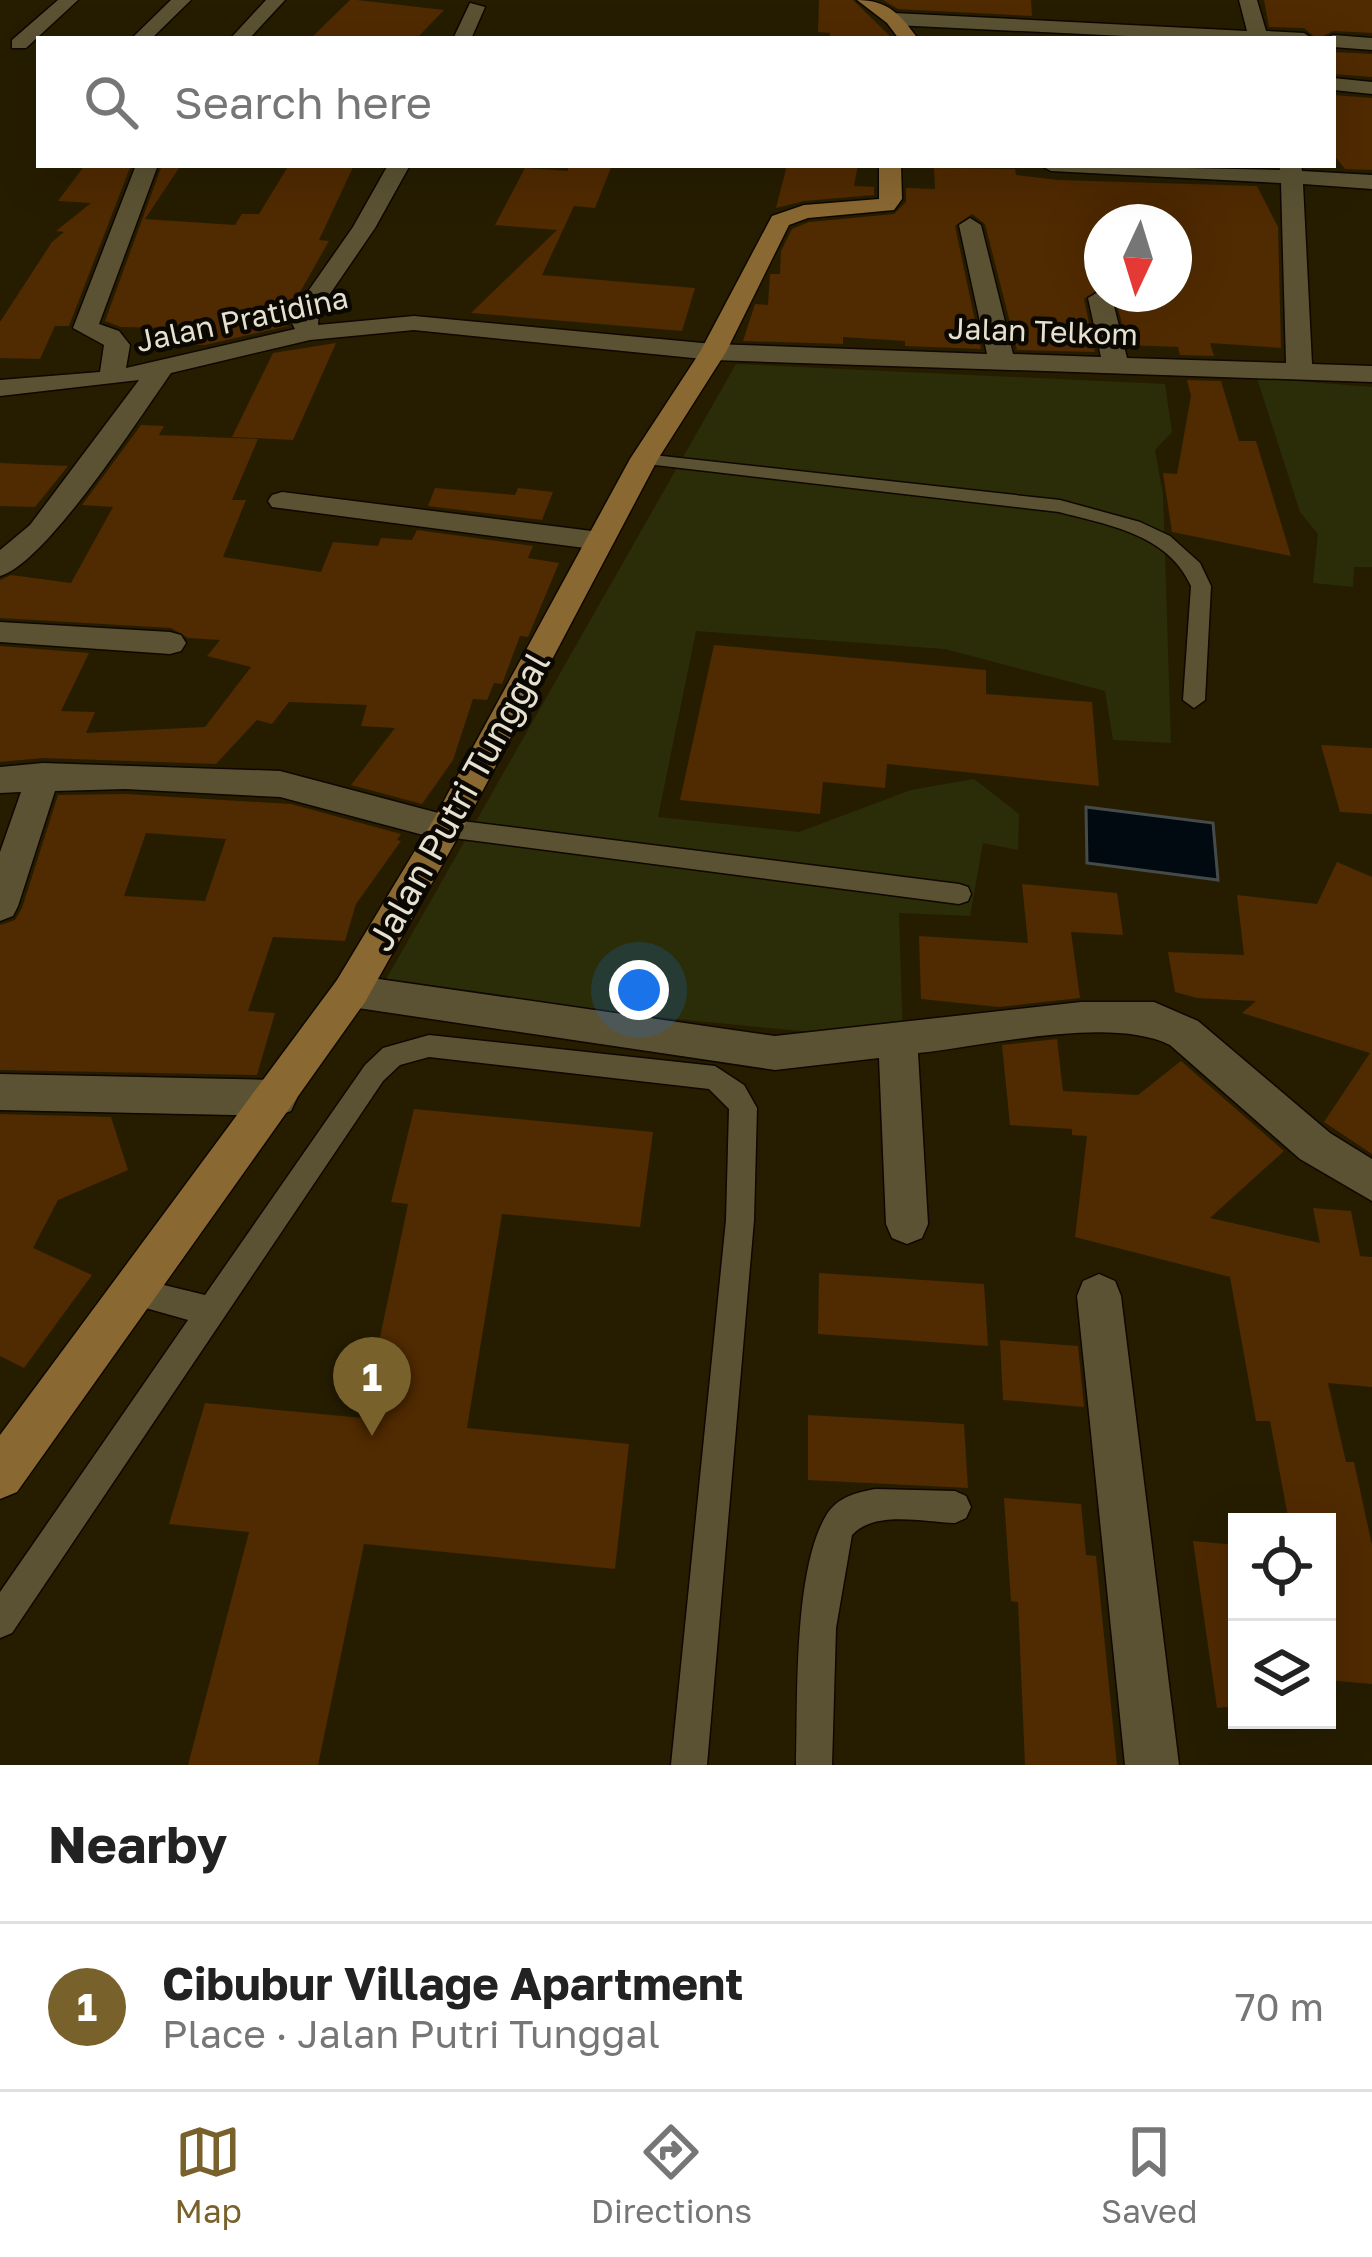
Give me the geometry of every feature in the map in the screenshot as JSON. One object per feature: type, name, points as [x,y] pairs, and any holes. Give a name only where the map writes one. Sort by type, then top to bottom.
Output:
[{"type":"street","points":[[19,44],[70,0]]},
{"type":"street","points":[[143,36],[182,0]]},
{"type":"street","points":[[242,36],[276,0]]},
{"type":"street","points":[[866,0],[907,36]]},
{"type":"street","points":[[1040,0],[1040,29]]},
{"type":"street","points":[[1248,0],[1262,36]]},
{"type":"street","points":[[463,36],[476,7]]},
{"type":"street","points":[[894,20],[1234,36]]},
{"type":"street","points":[[1336,41],[1372,44]]},
{"type":"street","points":[[1336,83],[1372,88]]},
{"type":"street","points":[[112,379],[117,345],[110,336],[85,328],[146,168]]},
{"type":"street","points":[[310,333],[303,321],[307,310],[364,228],[397,168]]},
{"type":"street","name":"Jalan Putri Tunggal","points":[[0,1475],[131,1291],[278,1098],[351,991],[446,828],[644,459],[712,352],[784,217],[886,205],[891,199],[890,168]]},
{"type":"street","points":[[1172,168],[1291,171],[1372,182]]},
{"type":"street","points":[[1291,171],[1299,371]]},
{"type":"street","points":[[970,225],[1002,363]]},
{"type":"street","points":[[1103,312],[1116,367]]},
{"type":"street","name":"Jalan Pratidina","points":[[0,388],[159,372],[310,333],[448,322],[712,352]]},
{"type":"street","name":"Jalan Telkom","points":[[712,352],[1372,374]]},
{"type":"street","points":[[0,566],[64,502],[159,372]]},
{"type":"street","points":[[282,501],[600,541]]},
{"type":"street","points":[[0,632],[170,643]]},
{"type":"street","points":[[0,780],[44,776],[280,784],[446,828]]},
{"type":"street","points":[[0,906],[44,776]]},
{"type":"street","points":[[351,991],[775,1053],[1116,1015],[1154,1018],[1184,1033],[1296,1132],[1372,1182]]},
{"type":"street","points":[[898,1038],[907,1224]]},
{"type":"street","points":[[0,1092],[278,1098]]},
{"type":"street","points":[[1099,1297],[1152,1765]]},
{"type":"lane","points":[[644,459],[1060,506],[1133,526],[1163,540],[1193,568],[1201,586],[1194,700]]},
{"type":"lane","points":[[446,828],[959,894]]},
{"type":"lane","points":[[0,1621],[374,1073],[392,1057],[429,1046],[715,1078],[735,1093],[743,1108],[740,1220],[689,1765]]},
{"type":"lane","points":[[131,1291],[212,1311]]},
{"type":"lane","points":[[814,1765],[824,1584],[836,1524],[848,1512],[866,1507],[955,1507]]},
{"type":"green space","points":[[736,364],[1165,384],[1172,432],[1155,450],[1163,495],[1171,743],[1113,740],[1105,691],[945,649],[696,631],[658,817],[799,832],[911,790],[974,779],[1019,814],[1018,850],[983,843],[970,916],[899,913],[903,1041],[380,990]]},
{"type":"green space","points":[[1257,378],[1372,387],[1372,567],[1354,567],[1353,587],[1313,583],[1318,534],[1300,512]]},
{"type":"shaded area","points":[[1086,807],[1213,823],[1218,880],[1087,863]]},
{"type":"building","points":[[350,0],[444,10],[419,36],[313,36]]},
{"type":"building","points":[[819,0],[853,0],[890,36],[830,36],[818,32]]},
{"type":"building","points":[[883,0],[1031,0],[1032,16],[898,9]]},
{"type":"building","points":[[1264,0],[1372,0],[1372,33],[1333,31],[1313,36],[1304,28],[1269,27]]},
{"type":"building","points":[[1336,52],[1372,54],[1372,77],[1336,74]]},
{"type":"building","points":[[1336,95],[1372,98],[1372,170],[1345,169],[1336,158]]},
{"type":"building","points":[[83,168],[130,168],[69,326],[55,326],[40,359],[0,358],[0,322],[52,242],[64,232],[56,231],[91,203],[58,201]]},
{"type":"building","points":[[161,168],[179,168],[145,219],[235,225],[242,214],[259,214],[287,168],[353,168],[319,240],[329,241],[291,308],[288,326],[205,345],[166,344],[174,328],[121,327],[105,321]]},
{"type":"building","points":[[525,168],[611,168],[595,208],[574,206],[542,275],[695,288],[682,331],[471,313],[557,230],[495,225]]},
{"type":"building","points":[[786,168],[857,168],[854,186],[874,187],[874,195],[776,208]]},
{"type":"building","points":[[934,168],[1015,169],[1016,175],[1058,180],[1257,186],[1278,227],[1281,348],[1210,343],[1214,356],[1180,355],[1178,347],[1128,345],[1119,312],[1192,312],[1192,204],[1084,204],[1084,312],[1095,352],[1017,350],[985,224],[972,214],[955,226],[981,349],[843,337],[843,344],[743,341],[755,304],[768,305],[770,274],[780,274],[781,251],[792,229],[809,222],[894,214],[906,202],[906,188],[935,189]]},
{"type":"building","points":[[336,343],[293,440],[232,437],[273,353]]},
{"type":"building","points":[[1187,380],[1221,381],[1239,441],[1256,441],[1291,556],[1172,532],[1163,473],[1177,474],[1191,396]]},
{"type":"building","points":[[141,425],[164,426],[159,435],[258,439],[232,500],[246,500],[223,557],[321,572],[333,542],[378,546],[381,538],[412,540],[417,530],[533,546],[528,558],[559,563],[528,637],[520,636],[502,684],[494,683],[487,700],[473,699],[453,760],[422,804],[351,785],[395,728],[361,726],[367,705],[289,702],[272,724],[257,720],[216,764],[43,758],[0,762],[0,646],[89,653],[61,711],[95,712],[86,733],[205,727],[251,667],[207,656],[220,640],[188,638],[171,628],[0,618],[0,580],[11,575],[71,583],[113,507],[82,505]]},
{"type":"building","points":[[0,463],[68,466],[35,507],[0,506]]},
{"type":"building","points":[[435,488],[515,495],[518,488],[553,492],[542,520],[428,506]]},
{"type":"building","points":[[714,645],[986,670],[986,694],[1092,702],[1099,786],[887,764],[885,788],[823,782],[820,814],[680,800]]},
{"type":"building","points":[[1321,745],[1372,748],[1372,814],[1340,812]]},
{"type":"building","points":[[58,795],[291,804],[401,834],[397,840],[401,841],[356,904],[345,941],[273,937],[248,1011],[275,1013],[257,1075],[0,1070],[0,925],[15,920],[22,908]],"holes":[[[146,833],[226,839],[205,901],[124,896]]]},
{"type":"building","points":[[1337,862],[1372,877],[1372,1154],[1324,1122],[1370,1053],[1242,1013],[1256,1001],[1175,992],[1168,952],[1244,955],[1237,895],[1317,904]]},
{"type":"building","points":[[1022,884],[1117,893],[1123,935],[1071,932],[1080,998],[999,1007],[921,999],[919,936],[1028,943]]},
{"type":"building","points":[[1057,1039],[1063,1091],[1138,1095],[1181,1061],[1284,1151],[1210,1218],[1320,1243],[1313,1208],[1351,1211],[1360,1256],[1372,1257],[1372,1387],[1328,1383],[1346,1462],[1354,1462],[1372,1545],[1372,1684],[1336,1681],[1336,1513],[1287,1513],[1270,1421],[1256,1421],[1230,1277],[1075,1237],[1087,1136],[1072,1135],[1072,1129],[1010,1125],[1002,1045]]},
{"type":"building","points":[[414,1109],[653,1132],[640,1227],[502,1214],[467,1428],[629,1444],[615,1569],[364,1544],[318,1765],[188,1765],[249,1532],[169,1524],[205,1403],[363,1418],[408,1204],[391,1202]]},
{"type":"building","points":[[0,1114],[111,1117],[128,1170],[58,1200],[33,1248],[92,1275],[24,1368],[0,1356]]},
{"type":"building","points":[[819,1273],[984,1284],[988,1346],[818,1334]]},
{"type":"building","points":[[1000,1340],[1078,1346],[1084,1407],[1003,1400]]},
{"type":"building","points":[[808,1415],[964,1424],[968,1488],[808,1480]]},
{"type":"building","points":[[1004,1498],[1081,1504],[1086,1555],[1096,1556],[1117,1765],[1025,1765],[1018,1602],[1011,1601]]},
{"type":"building","points":[[1193,1541],[1228,1544],[1228,1707],[1217,1708]]},
{"type":"place","name":"Cibubur Village Apartment","points":[[372,1436]]}]
